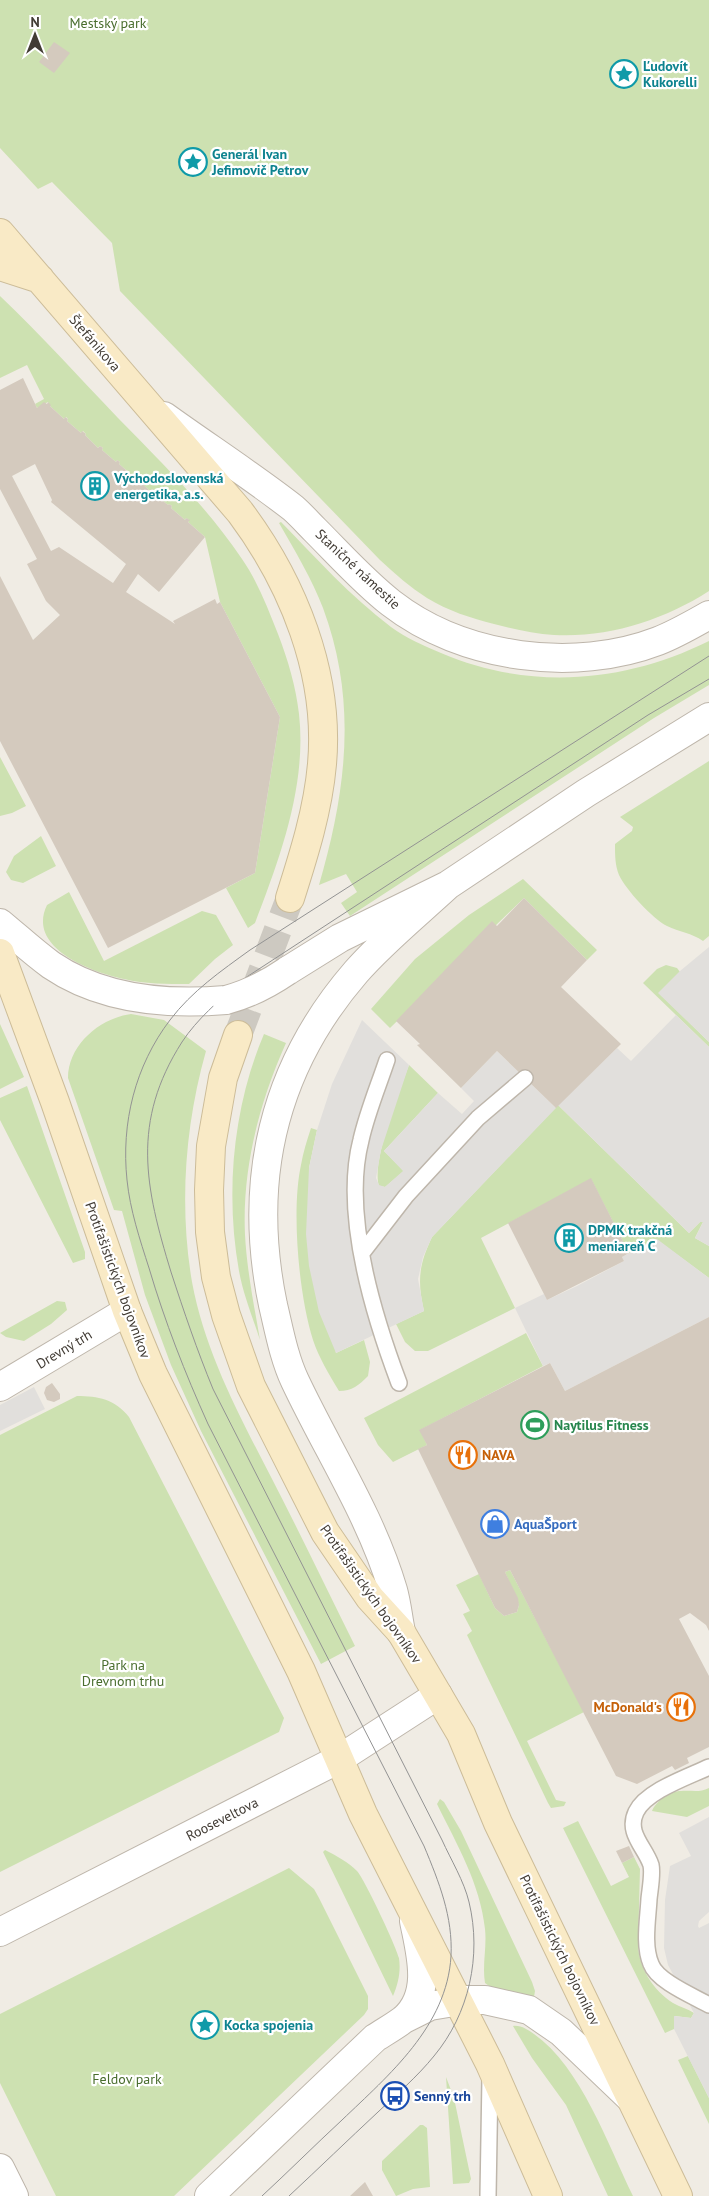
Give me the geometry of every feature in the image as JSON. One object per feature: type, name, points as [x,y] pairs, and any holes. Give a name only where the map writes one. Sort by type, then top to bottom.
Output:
[{"type":"street","name":"Štefánikova","points":[[0,233],[150,406]]},
{"type":"street","points":[[0,266],[40,279]]},
{"type":"street","points":[[150,406],[240,512],[257,535],[273,561],[303,630],[322,709],[322,763],[316,805],[305,850],[290,898]]},
{"type":"street","name":"Staničné námestie","points":[[150,406],[295,509],[392,604],[420,622],[481,648],[539,657],[577,658],[606,654],[658,641],[709,615]]},
{"type":"street","points":[[0,923],[51,964],[88,983],[112,991],[157,1001],[226,1000],[244,995],[267,985],[340,938],[448,885],[586,793],[709,717]]},
{"type":"street","points":[[401,1632],[393,1591],[372,1531],[294,1380],[279,1334],[266,1269],[262,1197],[266,1161],[273,1128],[284,1094],[308,1040],[358,970],[448,885]]},
{"type":"street","name":"Protifašistických bojovníkov","points":[[0,953],[55,1102],[127,1311],[153,1374],[301,1671],[363,1814],[412,1914],[490,2064],[548,2196]]},
{"type":"street","name":"Protifašistických bojovníkov","points":[[238,1035],[223,1078],[211,1146],[210,1232],[216,1277],[226,1315],[251,1386],[325,1532],[370,1598],[401,1632],[461,1734],[498,1823],[678,2196]]},
{"type":"street","name":"Drevný trh","points":[[0,1387],[127,1311]]},
{"type":"street","name":"Rooseveltova","points":[[0,1932],[339,1760],[438,1695]]},
{"type":"street","points":[[210,2196],[375,2038],[404,2019],[413,2009],[417,2001],[422,1974],[412,1914]]},
{"type":"street","name":"Protifašistických bojovníkov","points":[[404,2019],[430,2006],[457,2000],[495,2002],[519,2007],[540,2016],[560,2032],[632,2100]]},
{"type":"street","points":[[0,2168],[14,2196]]},
{"type":"lane","points":[[387,1060],[360,1141],[357,1168],[356,1214],[362,1253],[380,1332],[399,1383]]},
{"type":"lane","points":[[362,1253],[406,1196],[472,1125],[525,1078]]},
{"type":"lane","points":[[709,1767],[653,1794],[641,1803],[635,1814],[633,1827],[635,1837],[651,1866],[648,1935],[651,1964],[659,1976],[709,2005]]},
{"type":"lane","points":[[487,2196],[490,2064]]},
{"type":"green space","name":"Mestský park","points":[[0,0],[709,0],[709,591],[673,611],[635,625],[595,633],[554,635],[516,629],[460,614],[427,598],[403,580],[380,560],[120,291],[112,243],[52,182],[38,189],[0,148]]},
{"type":"green space","points":[[0,296],[167,469],[214,521],[253,577],[278,634],[291,674],[298,704],[299,767],[289,821],[274,873],[255,923],[248,928],[226,888],[255,873],[280,717],[220,602],[205,537],[188,522],[189,520],[186,518],[185,520],[171,508],[172,506],[153,493],[155,491],[152,489],[150,491],[137,477],[133,476],[119,464],[120,462],[117,460],[116,462],[100,446],[98,448],[83,431],[81,433],[67,421],[66,417],[64,419],[48,402],[37,408],[35,404],[44,399],[27,365],[0,378]]},
{"type":"green space","points":[[281,522],[361,603],[403,635],[441,653],[475,665],[508,673],[542,677],[576,677],[644,666],[677,655],[709,641],[709,685],[654,718],[350,916],[341,903],[357,892],[346,874],[319,885],[336,816],[341,781],[344,747],[344,712],[341,678],[334,643],[319,597],[279,523]]},
{"type":"green space","points":[[0,757],[26,806],[12,813],[0,816]]},
{"type":"green space","points":[[709,761],[709,936],[703,941],[667,926],[640,904],[619,875],[616,864],[615,844],[632,831],[633,827],[620,817]]},
{"type":"green space","points":[[41,836],[56,866],[23,883],[11,880],[6,872],[14,856]]},
{"type":"green space","points":[[523,879],[597,950],[587,960],[524,898],[390,1028],[371,1009],[415,959],[469,915]]},
{"type":"green space","points":[[69,892],[104,961],[202,911],[216,915],[233,945],[189,984],[148,983],[111,976],[80,964],[66,956],[46,934],[43,920],[47,905]]},
{"type":"green space","points":[[666,965],[677,968],[680,972],[659,993],[709,1042],[709,1047],[643,983],[657,969]]},
{"type":"green space","points":[[131,1014],[164,1020],[206,1051],[193,1108],[186,1166],[186,1224],[192,1282],[205,1333],[224,1382],[355,1646],[321,1664],[201,1431],[171,1365],[145,1295],[122,1211],[114,1210],[68,1078],[69,1066],[73,1055],[88,1035],[108,1021]]},
{"type":"green space","points":[[0,1024],[24,1077],[0,1089]]},
{"type":"green space","points":[[264,1034],[286,1043],[260,1113],[246,1186],[246,1248],[260,1340],[239,1271],[233,1211],[233,1181],[239,1121],[245,1091],[253,1062]]},
{"type":"green space","points":[[409,1065],[438,1093],[384,1151],[404,1171],[385,1187],[379,1186],[379,1160],[393,1108]]},
{"type":"green space","points":[[27,1086],[85,1252],[85,1259],[73,1263],[0,1120],[0,1098]]},
{"type":"green space","points":[[558,1105],[689,1233],[700,1222],[703,1222],[695,1238],[709,1246],[709,1278],[657,1240],[629,1253],[591,1179],[481,1238],[515,1308],[428,1351],[415,1351],[405,1342],[396,1324],[424,1311],[420,1290],[420,1273],[424,1256],[432,1237]]},
{"type":"green space","points":[[311,1128],[317,1130],[309,1168],[336,1353],[364,1340],[370,1362],[368,1376],[355,1387],[344,1391],[339,1391],[315,1347],[308,1322],[300,1277],[297,1229],[298,1184]]},
{"type":"green space","points":[[57,1301],[65,1302],[67,1310],[51,1324],[24,1341],[6,1337],[0,1333]]},
{"type":"green space","points":[[526,1333],[543,1366],[420,1430],[427,1445],[393,1462],[378,1445],[364,1418]]},
{"type":"green space","name":"Park na Drevnom trhu","points":[[77,1396],[99,1398],[112,1402],[129,1417],[284,1718],[279,1732],[0,1872],[0,1435]]},
{"type":"green space","points":[[510,1570],[584,1712],[527,1741],[556,1800],[566,1802],[564,1806],[551,1808],[548,1803],[467,1635],[472,1631],[463,1614],[470,1611],[456,1585],[479,1574],[495,1608],[504,1616],[517,1612],[519,1605],[505,1572]]},
{"type":"green space","points":[[709,1788],[709,1806],[687,1817],[652,1811],[660,1800],[672,1793],[677,1791],[699,1791]]},
{"type":"green space","points":[[440,1799],[444,1802],[461,1831],[532,1982],[535,1991],[534,1997],[492,1988],[485,1983],[485,1929],[482,1912],[467,1865],[437,1804]]},
{"type":"green space","points":[[578,1821],[611,1886],[629,1877],[622,1863],[634,1857],[640,1869],[638,1945],[644,1970],[659,1992],[673,2003],[694,2013],[691,2018],[675,2016],[674,2029],[665,2033],[563,1828]]},
{"type":"green space","points":[[325,1850],[342,1859],[357,1871],[387,1928],[400,1963],[399,1978],[393,1996],[323,1852]]},
{"type":"green space","name":"Feldov park","points":[[289,1868],[314,1889],[319,1898],[368,1996],[368,2009],[364,2015],[174,2196],[56,2196],[0,2083],[0,2014]]},
{"type":"green space","points":[[513,2026],[522,2027],[534,2034],[551,2048],[566,2066],[592,2108],[633,2196],[608,2196],[566,2105],[532,2058]]},
{"type":"green space","points":[[688,2056],[709,2098],[709,2124],[678,2060]]},
{"type":"green space","points":[[446,2077],[454,2098],[471,2179],[469,2183],[453,2184]]},
{"type":"green space","points":[[420,2125],[427,2128],[430,2187],[413,2189],[396,2196],[382,2170],[382,2161]]},
{"type":"shaded area","points":[[709,947],[709,1042],[658,993],[680,971]]},
{"type":"shaded area","points":[[676,1015],[709,1047],[709,1246],[695,1238],[703,1222],[700,1222],[689,1233],[558,1105],[617,1048],[631,1061]]},
{"type":"shaded area","points":[[362,1020],[409,1065],[381,1150],[376,1178],[379,1185],[385,1187],[403,1171],[384,1151],[438,1093],[462,1114],[474,1101],[461,1088],[497,1051],[556,1108],[432,1237],[423,1257],[418,1279],[424,1311],[336,1353],[319,1312],[309,1266],[306,1234],[309,1168],[317,1130],[332,1084]]},
{"type":"shaded area","points":[[657,1239],[709,1278],[709,1317],[565,1391],[550,1363],[543,1366],[515,1308],[544,1294],[547,1300],[577,1286],[624,1261],[622,1257]]},
{"type":"shaded area","points":[[34,1387],[45,1409],[0,1431],[0,1405]]},
{"type":"shaded area","points":[[709,1817],[709,1912],[699,1921],[698,1926],[699,1928],[709,1923],[709,2098],[674,2029],[674,2016],[691,2018],[694,2013],[668,1965],[664,1948],[665,1900],[670,1866],[691,1856],[679,1833]]},
{"type":"building","points":[[54,42],[70,53],[54,73],[39,62]]},
{"type":"building","points":[[23,378],[37,408],[44,402],[47,404],[48,402],[64,419],[65,417],[68,419],[67,421],[81,433],[82,431],[86,434],[98,448],[100,446],[116,462],[117,460],[120,462],[119,464],[133,476],[137,477],[150,491],[152,489],[155,491],[153,493],[172,506],[171,508],[185,520],[186,518],[190,520],[188,522],[205,537],[159,592],[138,574],[126,592],[175,624],[173,621],[215,599],[217,604],[220,602],[280,717],[255,873],[108,948],[0,741],[0,576],[33,640],[60,615],[46,601],[27,564],[37,559],[0,489],[0,390]],"holes":[[[35,464],[52,500],[51,502],[126,564],[113,583],[59,547],[51,551],[12,476]]]},
{"type":"building","points":[[524,898],[587,960],[561,987],[621,1044],[556,1108],[497,1051],[461,1088],[417,1045],[420,1044],[396,1021],[492,921],[497,926]]},
{"type":"building","name":"DPMK trakčná meniareň C","points":[[591,1178],[629,1253],[622,1257],[624,1261],[547,1300],[508,1223]]},
{"type":"building","points":[[709,1317],[709,1631],[706,1625],[690,1613],[679,1619],[709,1676],[709,1747],[687,1758],[689,1763],[675,1770],[672,1766],[637,1784],[616,1776],[510,1570],[505,1572],[518,1598],[517,1612],[504,1616],[495,1608],[418,1449],[427,1445],[419,1430],[550,1363],[565,1391]]},
{"type":"building","points":[[52,1383],[60,1394],[60,1399],[54,1402],[47,1400],[44,1393],[46,1387]]},
{"type":"building","points":[[629,1846],[634,1857],[622,1863],[616,1851]]},
{"type":"building","points":[[365,2182],[373,2196],[350,2196]]},
{"type":"tunnel","points":[[238,1035],[290,898]]},
{"type":"tram line","points":[[262,2196],[396,2067],[427,2027],[439,2005],[447,1981],[451,1956],[450,1927],[440,1886],[424,1846],[208,1424],[176,1347],[142,1247],[128,1191],[126,1137],[133,1096],[148,1056],[170,1020],[197,991],[218,974],[250,950],[709,656]]},
{"type":"tram line","points":[[289,2196],[414,2078],[446,2040],[456,2022],[470,1984],[474,1943],[473,1922],[464,1886],[442,1840],[213,1389],[171,1272],[155,1211],[148,1155],[149,1128],[155,1100],[166,1071],[182,1042],[194,1026],[239,982],[648,715],[709,679]]},
{"type":"place","name":"Ľudovít Kukorelli","points":[[624,74]]},
{"type":"place","name":"Generál Ivan Jefimovič Petrov","points":[[193,162]]},
{"type":"place","name":"Východoslovenská energetika, a.s.","points":[[95,486]]},
{"type":"place","name":"DPMK trakčná meniareň C","points":[[569,1238]]},
{"type":"place","name":"Naytilus Fitness","points":[[535,1425]]},
{"type":"place","name":"NAVA","points":[[463,1455]]},
{"type":"place","name":"AquaŠport","points":[[495,1524]]},
{"type":"place","name":"McDonald's","points":[[681,1707]]},
{"type":"place","name":"Kocka spojenia","points":[[205,2025]]},
{"type":"place","name":"Senný trh","points":[[395,2096]]}]
